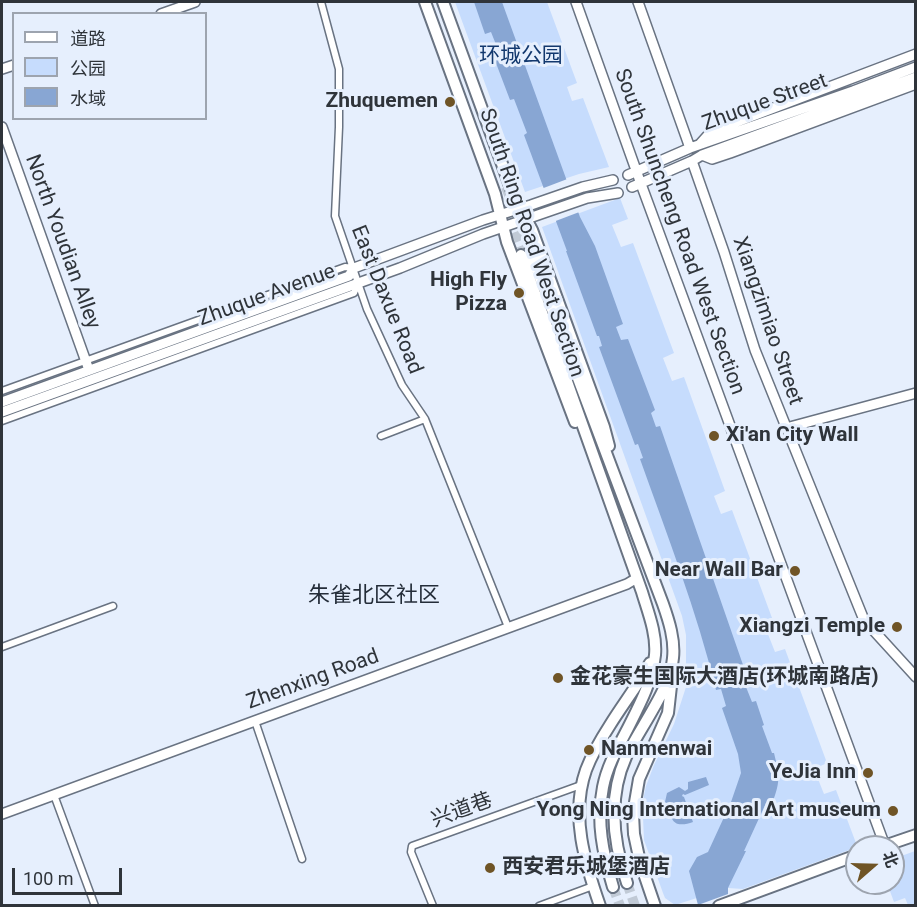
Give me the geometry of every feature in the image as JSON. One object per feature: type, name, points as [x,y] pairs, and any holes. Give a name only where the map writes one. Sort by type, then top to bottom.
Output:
[{"type":"main road","name":"South Ring Road West Section","points":[[425,2],[495,194],[507,242],[566,402],[607,494]]},
{"type":"main road","name":"South Ring Road West Section","points":[[443,2],[513,194],[534,235],[604,427],[613,473]]},
{"type":"main road","name":"South Ring Road West Section","points":[[613,887],[603,851],[600,827],[603,786],[615,752],[648,686],[656,652],[651,622],[637,578],[525,253],[663,604],[672,640],[673,659],[666,685],[626,758],[619,777],[614,817],[620,863],[627,883]]},
{"type":"main road","points":[[600,906],[581,840],[582,785],[586,770],[603,737],[638,685],[656,652]]},
{"type":"main road","points":[[655,906],[638,856],[633,814],[639,779],[668,714],[673,659]]},
{"type":"main road","points":[[719,906],[845,859]]},
{"type":"street","points":[[167,12],[195,2]]},
{"type":"street","name":"East Daxue Road","points":[[321,2],[339,69],[335,216],[368,309],[402,385],[425,419],[508,627]]},
{"type":"street","name":"South Shuncheng Road West Section","points":[[576,2],[632,173],[879,835]]},
{"type":"street","points":[[638,2],[697,150],[712,159],[915,84]]},
{"type":"street","points":[[697,150],[709,134],[721,128],[915,54]]},
{"type":"street","name":"Zhuque Street","points":[[637,185],[692,161],[697,150],[915,67]]},
{"type":"street","name":"Zhuque Street","points":[[632,173],[915,77]]},
{"type":"street","name":"North Youdian Alley","points":[[2,127],[87,365]]},
{"type":"street","name":"Xiangzimiao Street","points":[[692,161],[755,351],[864,620],[915,677]]},
{"type":"street","name":"Zhuque Avenue","points":[[2,402],[87,365],[349,276],[354,268],[501,215],[583,187],[613,180]]},
{"type":"street","name":"Zhuque Avenue","points":[[2,412],[400,268],[483,234],[587,198],[618,193]]},
{"type":"street","points":[[2,421],[354,293],[358,282]]},
{"type":"street","points":[[2,391],[87,365]]},
{"type":"street","points":[[786,428],[915,393]]},
{"type":"street","points":[[381,436],[425,419]]},
{"type":"street","name":"Zhenxing Road","points":[[2,814],[627,584],[637,578]]},
{"type":"street","points":[[2,647],[113,606]]},
{"type":"street","points":[[255,721],[302,859]]},
{"type":"street","name":"兴道巷","points":[[432,906],[411,852],[412,846],[582,785]]},
{"type":"street","points":[[54,795],[95,906]]},
{"type":"street","points":[[538,906],[593,886]]},
{"type":"green space","name":"环城公园","points":[[455,2],[547,2],[577,83],[567,87],[572,101],[583,98],[609,167],[579,174],[525,192]]},
{"type":"green space","points":[[620,198],[628,219],[612,225],[621,247],[633,243],[674,353],[663,358],[672,381],[684,377],[725,491],[714,496],[721,514],[732,510],[775,626],[766,629],[775,652],[785,649],[827,763],[814,769],[824,794],[836,790],[853,835],[845,835],[845,852],[743,889],[728,888],[675,905],[665,898],[644,840],[643,800],[646,786],[674,724],[686,687],[686,635],[682,616],[542,227]]},
{"type":"green space","points":[[915,851],[915,905],[908,905],[905,898],[894,902],[891,895],[905,895],[905,855]]},
{"type":"water","points":[[474,2],[502,2],[580,217],[595,246],[623,324],[616,327],[621,340],[628,339],[655,410],[651,413],[656,427],[660,426],[750,685],[746,687],[752,702],[756,701],[764,725],[762,726],[772,753],[774,753],[778,777],[776,794],[773,801],[766,803],[728,888],[728,894],[698,905],[689,871],[697,857],[708,852],[731,802],[741,773],[738,754],[722,708],[726,706],[721,689],[716,690],[691,602],[640,459],[643,458],[638,444],[635,445],[599,347],[602,346],[599,336],[597,336],[524,135],[527,133],[514,99],[510,100],[491,50],[497,47],[491,32],[485,34]]},
{"type":"water","points":[[706,777],[709,785],[682,796],[693,822],[677,824],[672,820],[671,810],[665,802],[667,793],[679,787],[685,791],[688,789],[688,782]]},
{"type":"pier","points":[[570,178],[582,211],[553,222],[541,189]]},
{"type":"tunnel","points":[[506,187],[530,251]]},
{"type":"tunnel","points":[[502,205],[521,255]]},
{"type":"tunnel","points":[[627,883],[635,906]]},
{"type":"tunnel","points":[[613,887],[620,906]]},
{"type":"place","name":"Zhuquemen","points":[[450,102]]},
{"type":"place","name":"High Fly Pizza","points":[[519,293]]},
{"type":"place","name":"Xi'an City Wall","points":[[714,436]]},
{"type":"place","name":"Near Wall Bar","points":[[795,571]]},
{"type":"place","name":"Xiangzi Temple","points":[[897,627]]},
{"type":"place","name":"金花豪生国际大酒店(环城南路店)","points":[[558,678]]},
{"type":"place","name":"Nanmenwai","points":[[589,750]]},
{"type":"place","name":"YeJia Inn","points":[[868,773]]},
{"type":"place","name":"Yong Ning International Art museum","points":[[893,811]]},
{"type":"place","name":"西安君乐城堡酒店","points":[[490,868]]},
{"type":"district","name":"朱雀北区社区","points":[[374,596]]}]
